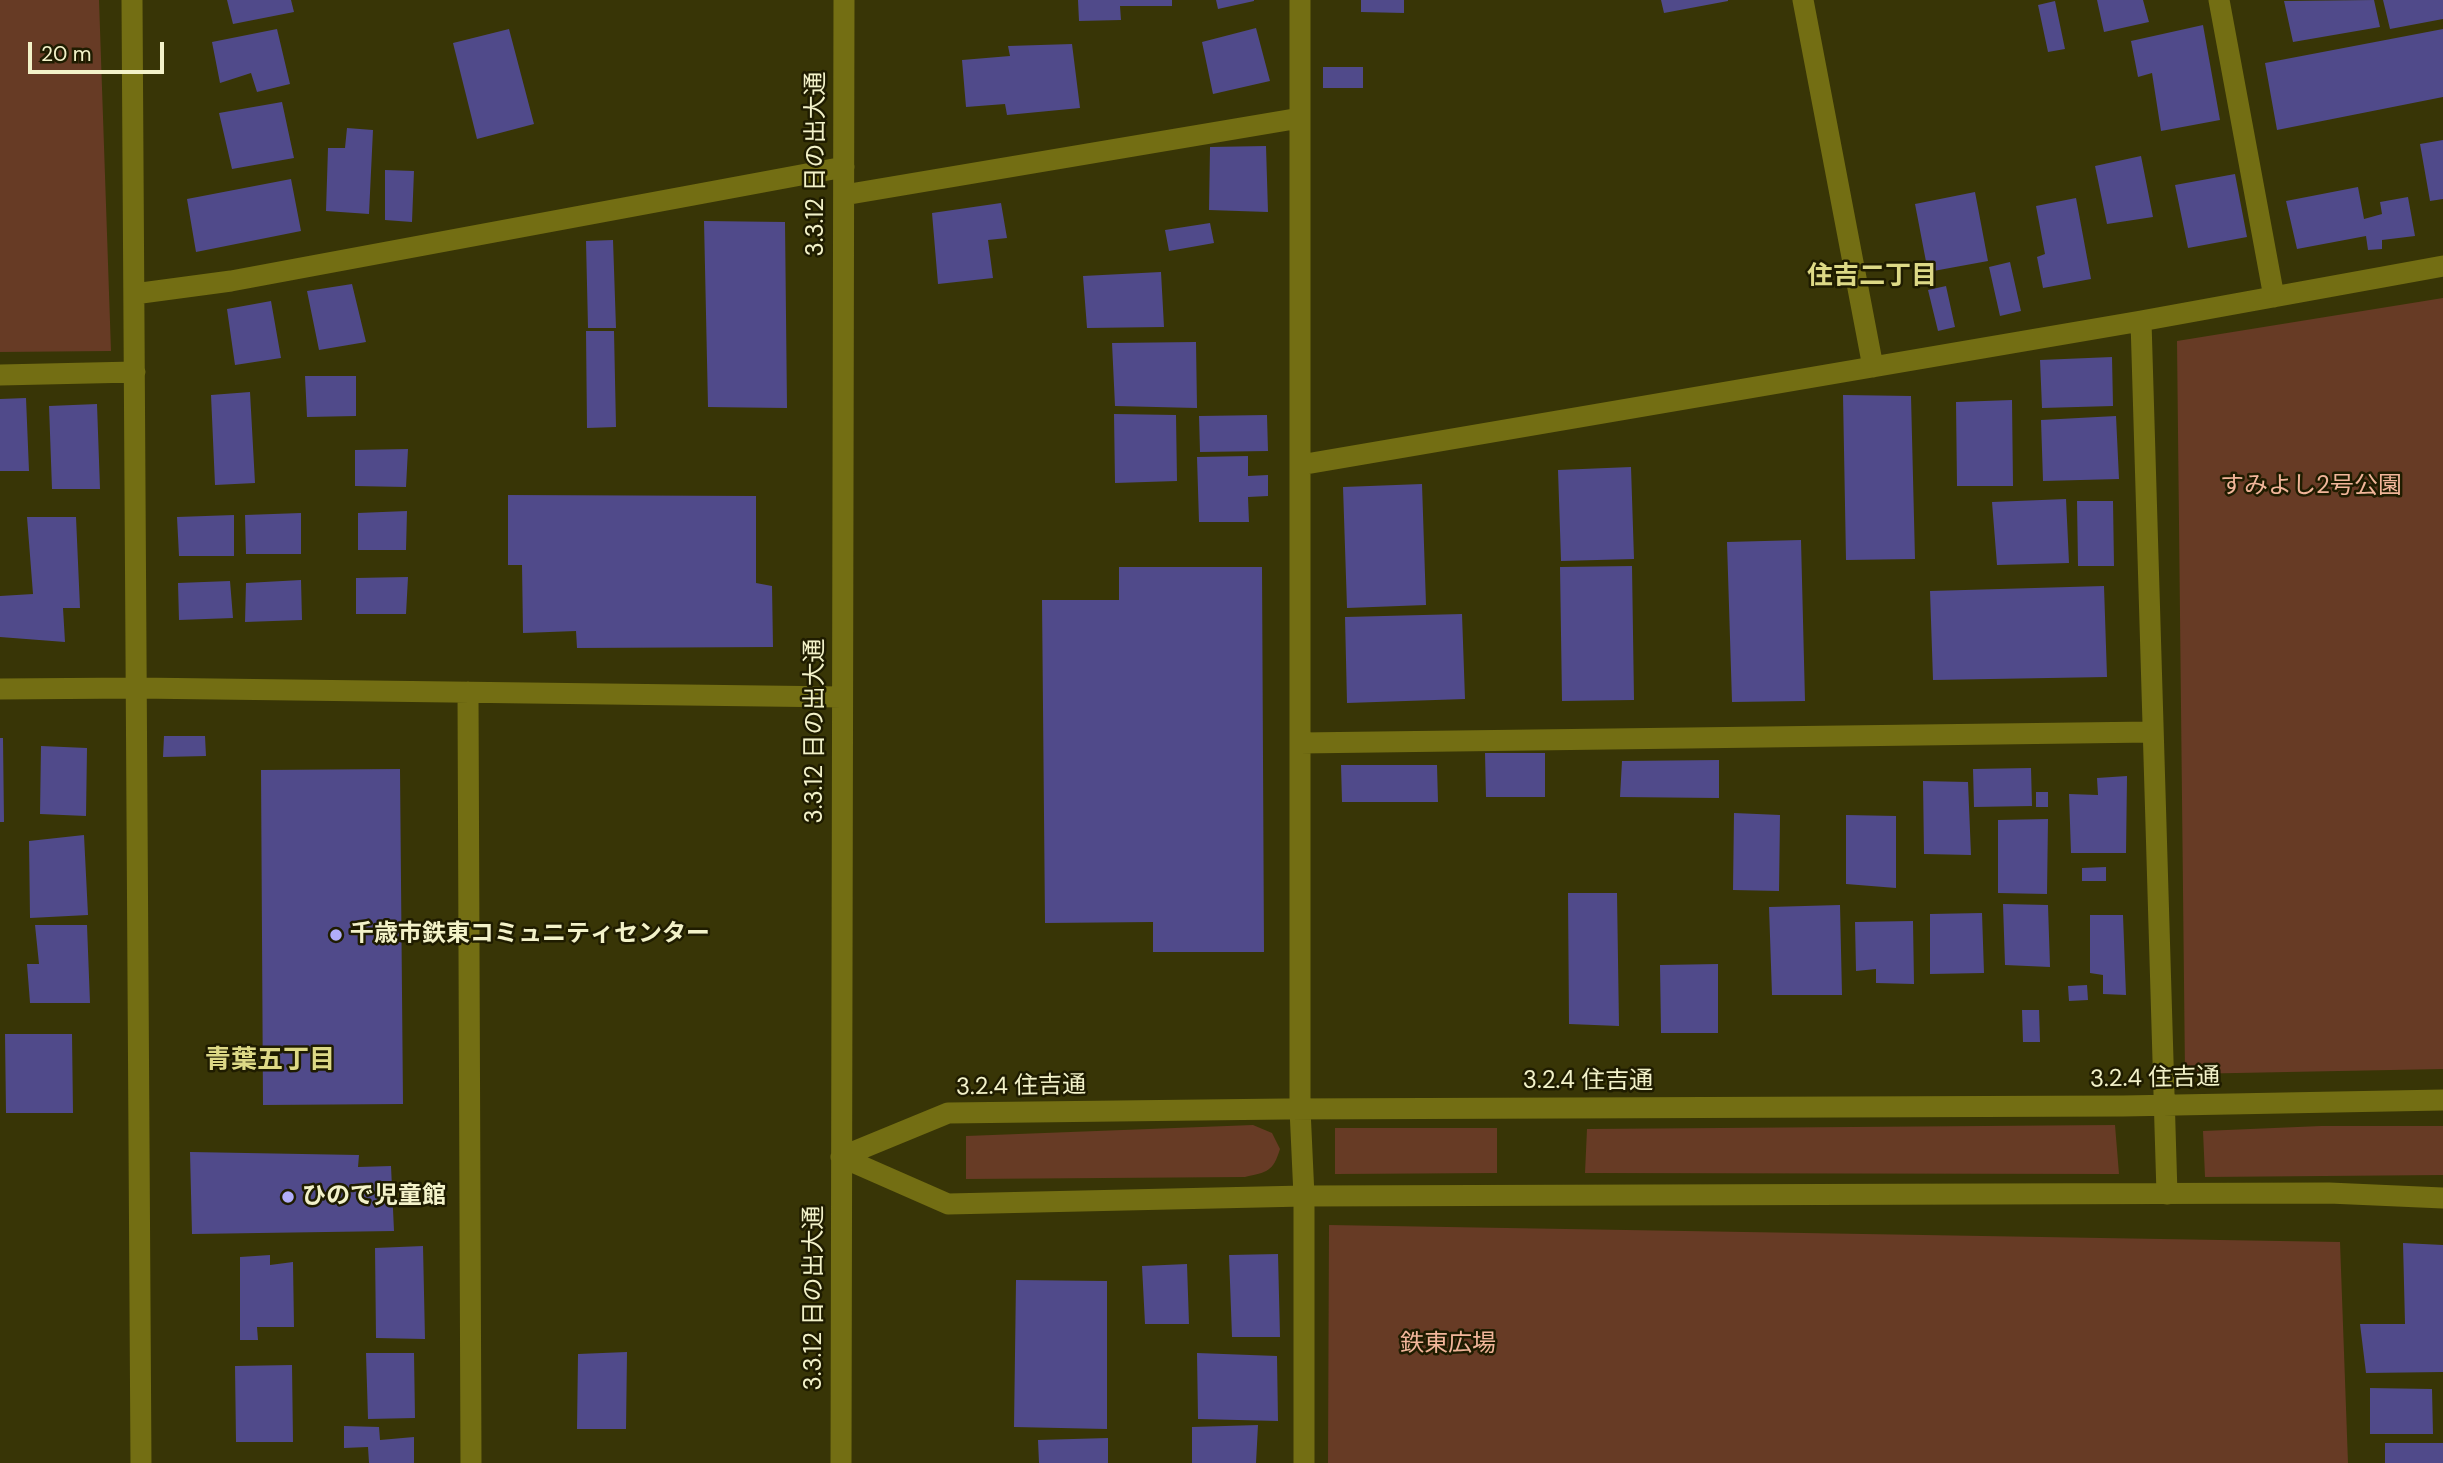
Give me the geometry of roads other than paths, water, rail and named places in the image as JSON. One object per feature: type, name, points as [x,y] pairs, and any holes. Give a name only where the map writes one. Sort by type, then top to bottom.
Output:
[{"type":"street","points":[[132,0],[141,1463]]},
{"type":"street","name":"3.3.12 日の出大通","points":[[841,1463],[844,0]]},
{"type":"street","points":[[1300,0],[1300,1109],[1304,1196],[1304,1463]]},
{"type":"street","points":[[1804,0],[1873,367]]},
{"type":"street","points":[[2219,0],[2274,296]]},
{"type":"street","points":[[844,195],[1300,118]]},
{"type":"street","points":[[134,294],[231,281],[844,167]]},
{"type":"street","points":[[1300,465],[2141,321],[2443,266]]},
{"type":"street","points":[[2141,321],[2167,1194]]},
{"type":"street","points":[[0,374],[135,372]]},
{"type":"street","points":[[0,689],[137,688],[842,697]]},
{"type":"street","points":[[468,692],[471,1463]]},
{"type":"street","points":[[1300,743],[2152,732]]},
{"type":"street","name":"3.2.4 住吉通","points":[[841,1157],[947,1113],[2164,1105],[2443,1100]]},
{"type":"street","points":[[841,1157],[948,1203],[1304,1196],[2329,1193],[2443,1198]]},
{"type":"place","name":"千歳市鉄東コミュニティセンター","points":[[336,935]]},
{"type":"place","name":"ひので児童館","points":[[288,1197]]},
{"type":"district","name":"住吉二丁目","points":[[1872,277]]},
{"type":"district","name":"青葉五丁目","points":[[270,1061]]},
{"type":"park label","name":"すみよし2号公園","points":[[2311,487]]},
{"type":"park label","name":"鉄東広場","points":[[1448,1345]]}]
